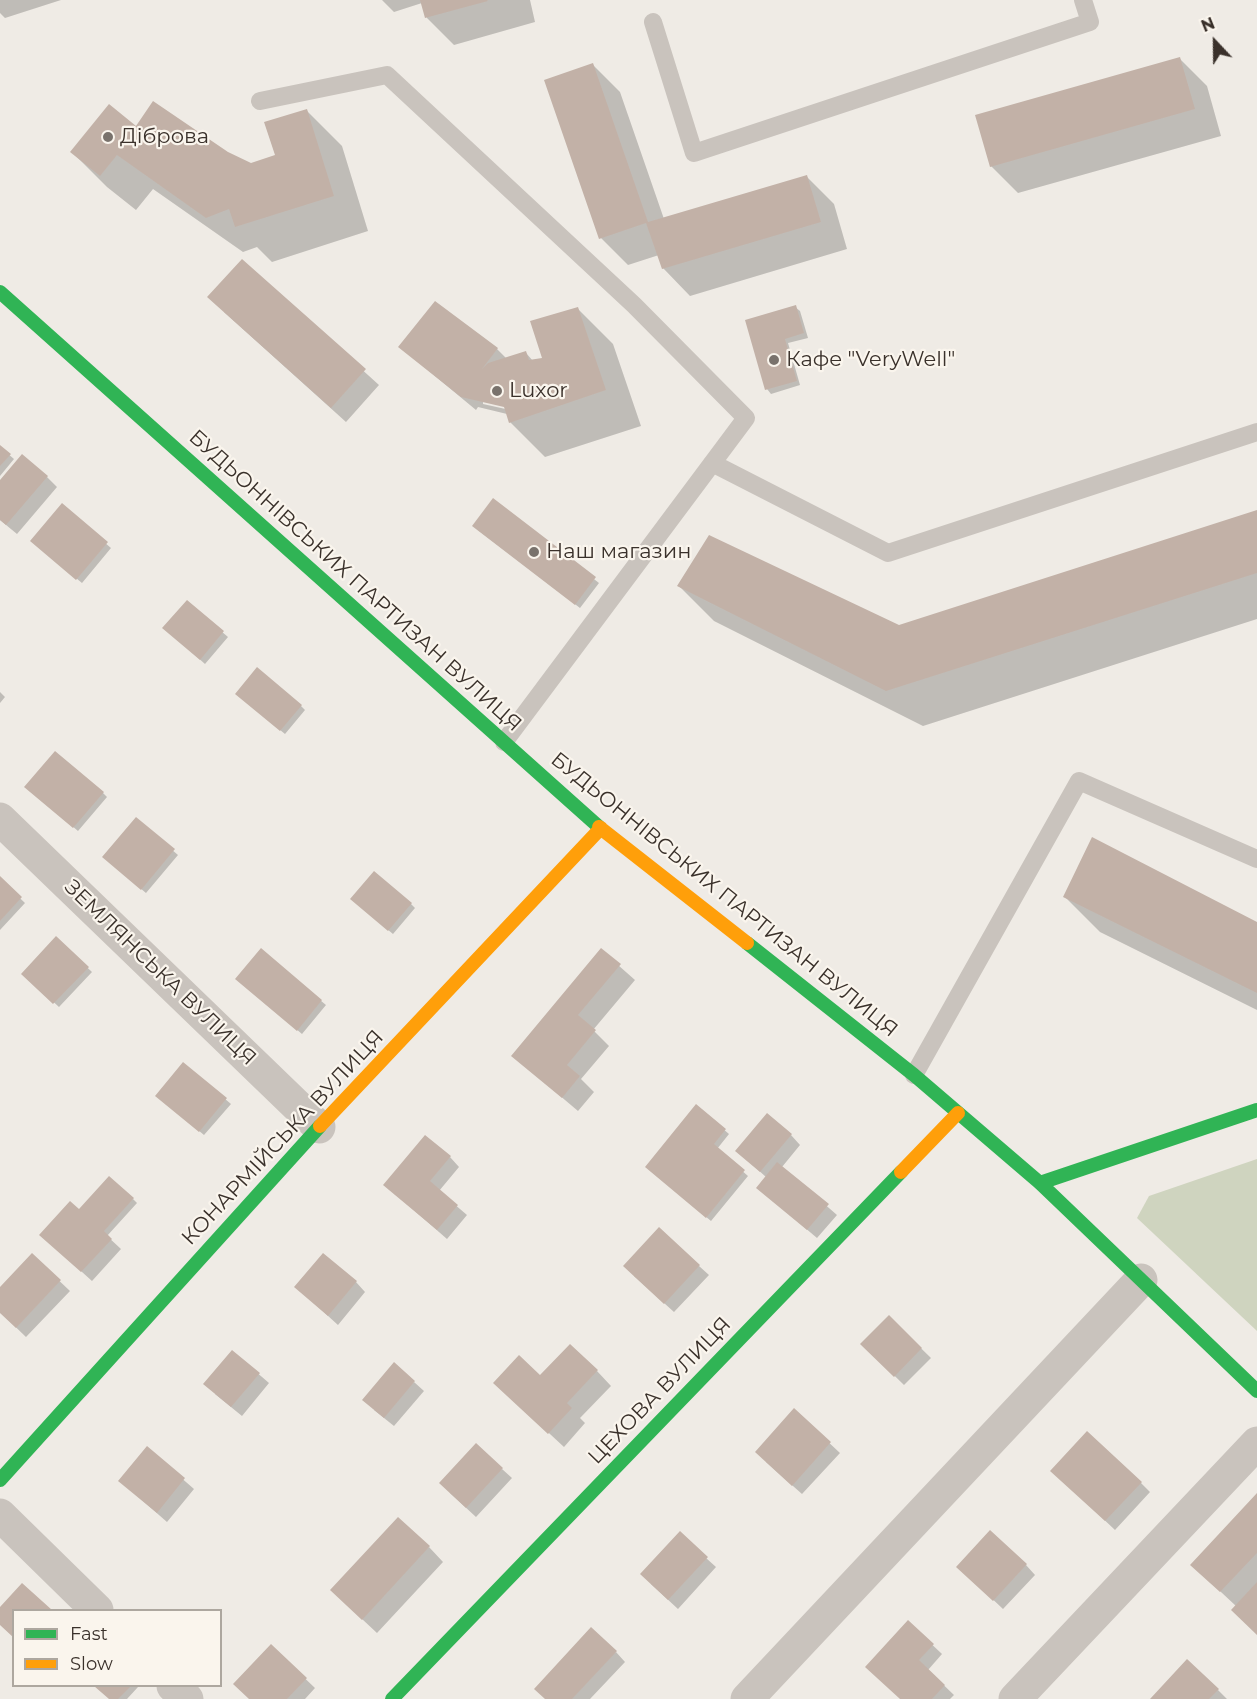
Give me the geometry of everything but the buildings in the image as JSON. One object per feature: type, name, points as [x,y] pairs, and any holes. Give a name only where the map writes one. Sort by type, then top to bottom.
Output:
[{"type":"street","name":"БУДЬОННІВСЬКИХ ПАРТИЗАН ВУЛИЦЯ","points":[[0,292],[601,828],[914,1075],[1040,1183],[1257,1391]]},
{"type":"street","name":"ЗЕМЛЯНСЬКА ВУЛИЦЯ","points":[[0,819],[319,1127]]},
{"type":"street","name":"КОНАРМІЙСЬКА ВУЛИЦЯ","points":[[0,1480],[319,1127],[601,828]]},
{"type":"street","points":[[1040,1183],[1257,1110]]},
{"type":"street","name":"ЦЕХОВА ВУЛИЦЯ","points":[[392,1699],[958,1113]]},
{"type":"street","points":[[747,1699],[1141,1280]]},
{"type":"street","points":[[1015,1699],[1257,1443]]},
{"type":"street","points":[[0,1515],[95,1609]]},
{"type":"street","points":[[174,1687],[187,1699]]},
{"type":"lane","points":[[653,22],[694,153],[1090,22],[1083,0]]},
{"type":"lane","points":[[260,101],[387,75],[634,304],[746,418],[504,742]]},
{"type":"lane","points":[[712,463],[888,553],[1257,432]]},
{"type":"lane","points":[[914,1075],[1079,781],[1257,859]]},
{"type":"green space","points":[[1257,1159],[1257,1331],[1137,1218],[1149,1196]]},
{"type":"traffic: fast","points":[[0,292],[599,827]]},
{"type":"traffic: fast","points":[[747,943],[914,1075],[1040,1183],[1257,1391]]},
{"type":"traffic: fast","points":[[1040,1183],[1257,1110]]},
{"type":"traffic: fast","points":[[0,1480],[320,1126]]},
{"type":"traffic: fast","points":[[392,1699],[901,1172]]},
{"type":"traffic: slow","points":[[599,827],[747,943]]},
{"type":"traffic: slow","points":[[320,1126],[601,828]]},
{"type":"traffic: slow","points":[[901,1172],[958,1113]]},
{"type":"place","name":"Діброва","points":[[108,137]]},
{"type":"place","name":"Кафе \"VeryWell\"","points":[[774,360]]},
{"type":"place","name":"Luxor","points":[[497,391]]},
{"type":"place","name":"Наш магазин","points":[[534,552]]}]
